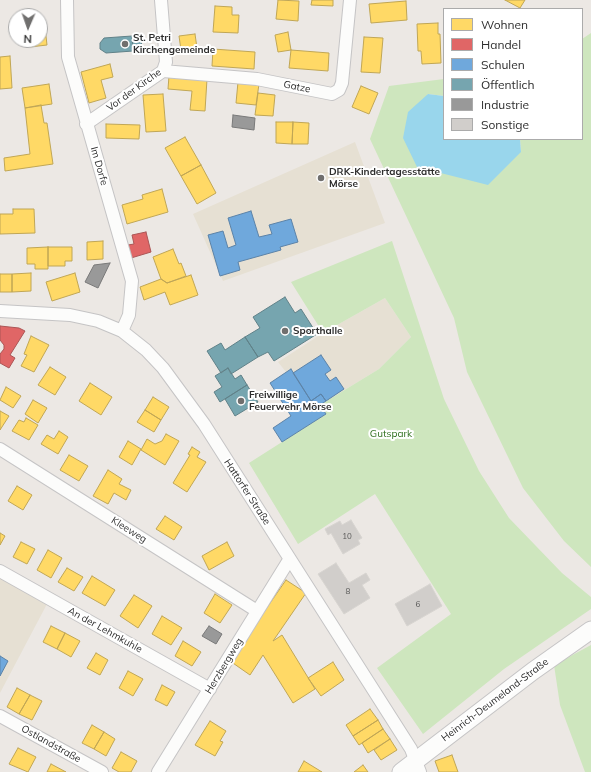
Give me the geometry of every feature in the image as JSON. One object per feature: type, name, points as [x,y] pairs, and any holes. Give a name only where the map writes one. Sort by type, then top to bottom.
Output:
[{"type":"street","name":"Im Dorfe","points":[[67,0],[68,57],[132,281],[128,315],[122,331]]},
{"type":"street","name":"Vor der Kirche","points":[[86,124],[163,71],[166,62],[161,0]]},
{"type":"street","name":"Gatze","points":[[163,71],[257,79],[332,94],[339,90],[342,83],[350,0]]},
{"type":"street","name":"Hattorfer Straße","points":[[0,311],[70,315],[98,321],[122,331],[146,350],[178,387],[253,500],[289,560],[411,749],[418,766]]},
{"type":"street","name":"Kleeweg","points":[[0,449],[258,611]]},
{"type":"street","name":"Herzbergweg","points":[[158,772],[289,560]]},
{"type":"street","name":"An der Lehmkuhle","points":[[0,571],[210,689]]},
{"type":"street","name":"Heinrich-Deumeland-Straße","points":[[401,772],[418,766],[532,671],[591,630]]},
{"type":"street","name":"Ostlandstraße","points":[[0,716],[102,772]]},
{"type":"shaded area","name":"DRK-Kindertagesstätte Mörse","points":[[355,142],[385,223],[223,281],[193,214]]},
{"type":"shaded area","points":[[385,298],[411,337],[379,369],[320,405],[326,414],[282,442],[273,428],[291,416],[270,383],[286,372],[278,362],[323,333]]},
{"type":"shaded area","points":[[0,578],[47,604],[0,693]]},
{"type":"green space","points":[[591,33],[591,567],[564,541],[523,488],[467,372],[454,318],[370,139],[389,86],[443,79],[443,96],[428,94],[403,138],[521,152],[520,140],[583,140],[583,38]]},
{"type":"green space","name":"Gutspark","points":[[392,241],[444,399],[479,471],[509,518],[562,573],[591,597],[591,609],[504,669],[423,734],[377,668],[451,614],[375,494],[298,544],[249,463],[326,414],[320,405],[379,369],[411,337],[385,298],[323,333],[291,282]]},
{"type":"green space","points":[[591,645],[591,772],[585,772],[560,705],[554,665]]},
{"type":"water","points":[[428,94],[443,96],[443,140],[520,140],[521,152],[488,185],[417,167],[403,138],[408,112]]},
{"type":"building: Wohnen","points":[[278,0],[299,1],[298,21],[276,19]]},
{"type":"building: Wohnen","points":[[312,0],[333,0],[333,6],[311,5]]},
{"type":"building: Wohnen","points":[[505,0],[525,0],[520,8]]},
{"type":"building: Wohnen","points":[[406,1],[407,20],[371,23],[369,4]]},
{"type":"building: Wohnen","points":[[215,6],[232,7],[232,15],[239,15],[238,33],[213,32]]},
{"type":"building: Wohnen","points":[[438,23],[441,63],[422,64],[421,51],[418,51],[417,24]]},
{"type":"building: Wohnen","points":[[288,32],[291,50],[278,52],[275,35]]},
{"type":"building: Wohnen","points":[[195,34],[197,48],[181,50],[179,36]]},
{"type":"building: Wohnen","points":[[364,37],[383,38],[380,73],[361,72]]},
{"type":"building: Wohnen","points":[[213,49],[255,52],[254,69],[212,66]]},
{"type":"building: Wohnen","points":[[291,50],[329,53],[328,71],[289,68]]},
{"type":"building: Wohnen","points":[[10,56],[12,88],[0,89],[0,57]]},
{"type":"building: Wohnen","points":[[110,64],[113,77],[101,80],[106,98],[89,103],[81,72]]},
{"type":"building: Wohnen","points":[[169,76],[207,79],[205,111],[190,110],[192,91],[168,89]]},
{"type":"building: Wohnen","points":[[238,82],[259,84],[256,105],[236,103]]},
{"type":"building: Wohnen","points":[[49,84],[52,104],[25,108],[22,88]]},
{"type":"building: Wohnen","points":[[361,86],[378,93],[369,114],[352,107]]},
{"type":"building: Wohnen","points":[[258,93],[275,95],[273,116],[255,115]]},
{"type":"building: Wohnen","points":[[163,94],[166,131],[146,132],[143,95]]},
{"type":"building: Wohnen","points":[[41,105],[44,123],[47,123],[53,164],[5,171],[4,158],[30,154],[25,108]]},
{"type":"building: Wohnen","points":[[276,122],[293,122],[292,144],[276,143]]},
{"type":"building: Wohnen","points":[[293,122],[309,123],[308,144],[292,144]]},
{"type":"building: Wohnen","points":[[106,124],[140,125],[139,139],[106,138]]},
{"type":"building: Wohnen","points":[[185,137],[201,165],[181,176],[165,148]]},
{"type":"building: Wohnen","points":[[201,165],[216,193],[197,204],[181,176]]},
{"type":"building: Wohnen","points":[[162,189],[168,212],[127,224],[122,205],[143,199],[142,195]]},
{"type":"building: Wohnen","points":[[13,209],[34,209],[35,233],[0,234],[0,214],[13,214]]},
{"type":"building: Wohnen","points":[[103,241],[103,259],[87,260],[87,242]]},
{"type":"building: Wohnen","points":[[48,247],[48,269],[35,269],[35,264],[27,264],[27,248]]},
{"type":"building: Wohnen","points":[[48,247],[72,247],[72,261],[65,261],[65,266],[48,266]]},
{"type":"building: Wohnen","points":[[173,249],[186,276],[167,283],[161,279],[153,257]]},
{"type":"building: Wohnen","points":[[31,273],[31,291],[12,292],[12,274]]},
{"type":"building: Wohnen","points":[[75,273],[80,292],[52,301],[46,282]]},
{"type":"building: Wohnen","points":[[0,274],[12,274],[12,292],[0,292]]},
{"type":"building: Wohnen","points":[[191,275],[198,295],[170,305],[165,292],[144,300],[140,287],[161,279],[167,283]]},
{"type":"building: Wohnen","points":[[31,336],[49,345],[34,372],[21,366],[27,355],[24,354]]},
{"type":"building: Wohnen","points":[[50,367],[66,377],[55,395],[38,385]]},
{"type":"building: Wohnen","points":[[90,383],[112,397],[101,415],[79,401]]},
{"type":"building: Wohnen","points":[[6,387],[21,396],[13,408],[0,400]]},
{"type":"building: Wohnen","points":[[153,397],[169,407],[161,420],[145,410]]},
{"type":"building: Wohnen","points":[[33,400],[47,408],[38,423],[25,414]]},
{"type":"building: Wohnen","points":[[145,410],[161,420],[154,432],[137,422]]},
{"type":"building: Wohnen","points":[[0,411],[9,416],[0,430]]},
{"type":"building: Wohnen","points":[[26,418],[38,425],[29,440],[12,431],[19,420],[24,422]]},
{"type":"building: Wohnen","points":[[59,431],[68,437],[58,454],[41,444],[47,435],[54,439]]},
{"type":"building: Wohnen","points":[[166,434],[179,441],[165,465],[141,450],[147,439],[155,444],[162,441]]},
{"type":"building: Wohnen","points":[[128,441],[141,449],[132,465],[119,457]]},
{"type":"building: Wohnen","points":[[192,447],[200,452],[197,457],[206,462],[187,492],[173,483],[190,455],[188,454]]},
{"type":"building: Wohnen","points":[[69,455],[88,466],[79,481],[60,470]]},
{"type":"building: Wohnen","points":[[108,470],[122,479],[119,484],[131,490],[126,500],[114,493],[108,504],[93,496]]},
{"type":"building: Wohnen","points":[[17,486],[32,495],[23,510],[8,501]]},
{"type":"building: Wohnen","points":[[165,516],[182,527],[174,540],[156,529]]},
{"type":"building: Wohnen","points":[[0,533],[5,536],[0,545]]},
{"type":"building: Wohnen","points":[[21,542],[35,549],[27,564],[13,557]]},
{"type":"building: Wohnen","points":[[227,542],[234,556],[209,570],[202,556]]},
{"type":"building: Wohnen","points":[[48,550],[62,558],[51,578],[37,570]]},
{"type":"building: Wohnen","points":[[67,568],[83,577],[74,591],[58,582]]},
{"type":"building: Wohnen","points":[[92,576],[115,590],[105,606],[82,593]]},
{"type":"building: Wohnen","points":[[286,580],[306,593],[273,641],[282,635],[315,689],[293,703],[263,655],[250,675],[230,661]]},
{"type":"building: Wohnen","points":[[215,594],[232,605],[220,623],[204,613]]},
{"type":"building: Wohnen","points":[[134,595],[152,606],[138,628],[120,616]]},
{"type":"building: Wohnen","points":[[162,616],[182,628],[171,645],[152,634]]},
{"type":"building: Wohnen","points":[[51,626],[65,633],[57,649],[43,642]]},
{"type":"building: Wohnen","points":[[65,633],[80,641],[71,657],[57,649]]},
{"type":"building: Wohnen","points":[[183,641],[201,652],[192,666],[175,656]]},
{"type":"building: Wohnen","points":[[96,653],[108,660],[100,675],[87,668]]},
{"type":"building: Wohnen","points":[[333,662],[344,680],[321,696],[308,678]]},
{"type":"building: Wohnen","points":[[128,671],[143,679],[133,696],[119,688]]},
{"type":"building: Wohnen","points":[[162,685],[175,692],[167,706],[155,700]]},
{"type":"building: Wohnen","points":[[17,688],[30,695],[19,714],[7,707]]},
{"type":"building: Wohnen","points":[[30,695],[42,701],[32,720],[19,714]]},
{"type":"building: Wohnen","points":[[370,709],[378,720],[353,736],[346,725]]},
{"type":"building: Wohnen","points":[[378,720],[383,729],[359,745],[353,736]]},
{"type":"building: Wohnen","points":[[210,721],[226,731],[220,741],[223,742],[215,756],[195,745]]},
{"type":"building: Wohnen","points":[[92,725],[104,732],[94,749],[82,743]]},
{"type":"building: Wohnen","points":[[383,729],[390,739],[368,753],[362,743]]},
{"type":"building: Wohnen","points":[[104,732],[115,739],[106,756],[94,749]]},
{"type":"building: Wohnen","points":[[390,739],[397,750],[381,760],[374,750]]},
{"type":"building: Wohnen","points":[[18,748],[36,757],[28,772],[9,764]]},
{"type":"building: Wohnen","points":[[121,752],[137,761],[131,772],[119,772],[112,768]]},
{"type":"building: Wohnen","points":[[452,755],[458,772],[439,772],[435,761]]},
{"type":"building: Wohnen","points":[[304,761],[322,772],[298,772]]},
{"type":"building: Wohnen","points":[[51,764],[66,772],[47,772]]},
{"type":"building: Wohnen","points":[[363,765],[368,772],[354,772]]},
{"type":"building: Handel","points":[[146,232],[151,252],[131,258],[128,245],[134,244],[132,235]]},
{"type":"building: Handel","points":[[0,326],[19,328],[25,331],[10,355],[15,358],[9,368],[0,363],[0,354],[4,349],[4,345],[0,340]]},
{"type":"building: Schulen","points":[[251,211],[259,237],[272,234],[269,225],[291,219],[298,242],[280,247],[281,250],[238,262],[240,270],[220,276],[208,235],[223,231],[228,248],[236,245],[228,218]]},
{"type":"building: Schulen","points":[[321,355],[331,370],[325,374],[330,381],[336,377],[344,389],[326,401],[321,394],[311,401],[293,373]]},
{"type":"building: Schulen","points":[[291,369],[311,401],[321,394],[326,401],[320,405],[326,414],[282,442],[273,428],[291,416],[270,383]]},
{"type":"building: Schulen","points":[[0,656],[8,661],[0,676]]},
{"type":"building: Öffentlich","points":[[141,35],[142,50],[133,51],[132,36]]},
{"type":"building: Öffentlich","points":[[132,36],[133,51],[106,53],[100,49],[100,43],[104,38]]},
{"type":"building: Öffentlich","name":"Sporthalle","points":[[285,297],[295,313],[301,309],[317,334],[274,361],[268,352],[258,357],[245,337],[260,328],[253,317]]},
{"type":"building: Öffentlich","points":[[245,337],[258,357],[231,374],[228,368],[221,373],[207,351],[221,343],[225,350]]},
{"type":"building: Öffentlich","points":[[228,368],[235,379],[241,375],[247,385],[220,402],[214,392],[222,387],[215,376]]},
{"type":"building: Öffentlich","name":"Freiwillige Feuerwehr Mörse","points":[[247,385],[258,402],[235,416],[225,399]]},
{"type":"building: Industrie","points":[[233,115],[255,118],[254,130],[232,127]]},
{"type":"building: Industrie","points":[[110,263],[98,288],[85,282],[94,265]]},
{"type":"building: Industrie","points":[[209,626],[222,634],[216,644],[202,636]]},
{"type":"building: Sonstige","points":[[351,520],[362,538],[358,540],[360,544],[343,554],[331,533],[328,535],[325,529],[340,521],[342,525]]},
{"type":"building: Sonstige","points":[[336,563],[349,583],[366,573],[370,580],[362,585],[370,598],[344,614],[318,574]]},
{"type":"building: Sonstige","points":[[430,584],[442,606],[407,626],[395,604]]},
{"type":"place","name":"St. Petri Kirchengemeinde","points":[[125,44]]},
{"type":"place","name":"DRK-Kindertagesstätte Mörse","points":[[321,178]]},
{"type":"place","name":"Sporthalle","points":[[285,331]]},
{"type":"place","name":"Freiwillige Feuerwehr Mörse","points":[[241,401]]}]
